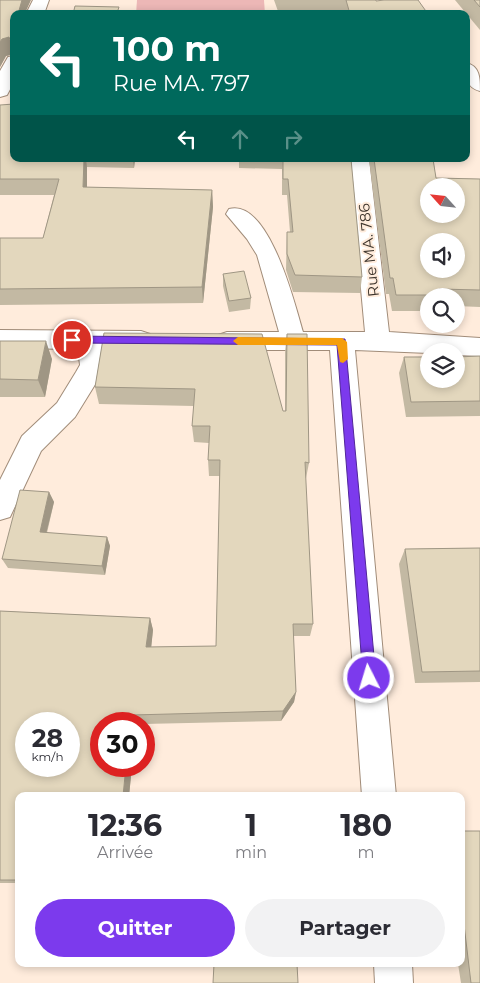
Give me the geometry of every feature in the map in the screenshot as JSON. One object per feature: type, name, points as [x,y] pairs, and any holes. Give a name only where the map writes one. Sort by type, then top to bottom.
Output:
[{"type":"street","points":[[0,91],[10,70]]},
{"type":"street","points":[[470,73],[480,85]]},
{"type":"street","name":"Rue MA. 786","points":[[359,162],[378,341]]},
{"type":"street","points":[[237,214],[255,234],[268,256],[294,341]]},
{"type":"street","points":[[0,339],[167,340]]},
{"type":"street","points":[[0,508],[31,444],[66,410],[87,376],[92,365],[89,340]]},
{"type":"street","points":[[206,341],[378,341],[480,348]]},
{"type":"street","points":[[342,342],[379,792]]},
{"type":"street","points":[[393,967],[394,983]]},
{"type":"shaded area","points":[[137,0],[264,0],[265,10],[136,10]]},
{"type":"building","points":[[0,0],[22,0],[19,10],[10,10],[10,40],[9,37],[2,39],[0,42]]},
{"type":"building","points":[[346,0],[418,0],[425,10],[349,10]]},
{"type":"building","points":[[474,0],[480,0],[480,7]]},
{"type":"building","points":[[75,6],[119,7],[118,10],[74,10]]},
{"type":"building","points":[[10,104],[10,162],[84,162],[83,187],[212,190],[202,287],[0,289],[0,238],[43,238],[59,179],[0,179],[0,105]]},
{"type":"building","points":[[283,162],[351,162],[362,277],[295,275],[287,254],[287,232],[293,232],[288,179],[283,179]]},
{"type":"building","points":[[374,162],[433,162],[436,178],[420,178],[420,223],[465,223],[465,179],[480,179],[480,290],[420,288],[420,295],[396,295],[393,278],[390,278]]},
{"type":"building","points":[[244,271],[251,298],[229,301],[223,274]]},
{"type":"building","points":[[104,333],[262,334],[283,411],[286,411],[287,334],[307,334],[309,463],[305,462],[313,624],[293,624],[296,692],[283,711],[155,714],[155,712],[90,712],[90,777],[125,777],[123,792],[15,792],[15,880],[0,880],[0,611],[150,618],[146,647],[216,646],[220,460],[208,460],[210,426],[192,426],[195,389],[95,387]]},
{"type":"building","points":[[0,341],[46,341],[38,380],[0,379]]},
{"type":"building","points":[[480,356],[480,401],[411,402],[404,357],[420,357],[420,388],[465,388],[465,357]]},
{"type":"building","points":[[20,490],[49,492],[40,532],[107,537],[102,566],[2,559]]},
{"type":"building","points":[[480,548],[480,671],[422,672],[405,549]]},
{"type":"building","points":[[465,831],[480,831],[480,983],[471,983],[465,933]]},
{"type":"building","points":[[214,967],[297,967],[298,983],[213,983]]},
{"type":"slow traffic","points":[[238,341],[342,342],[343,359]]},
{"type":"route","points":[[72,340],[342,342],[369,678]]}]
